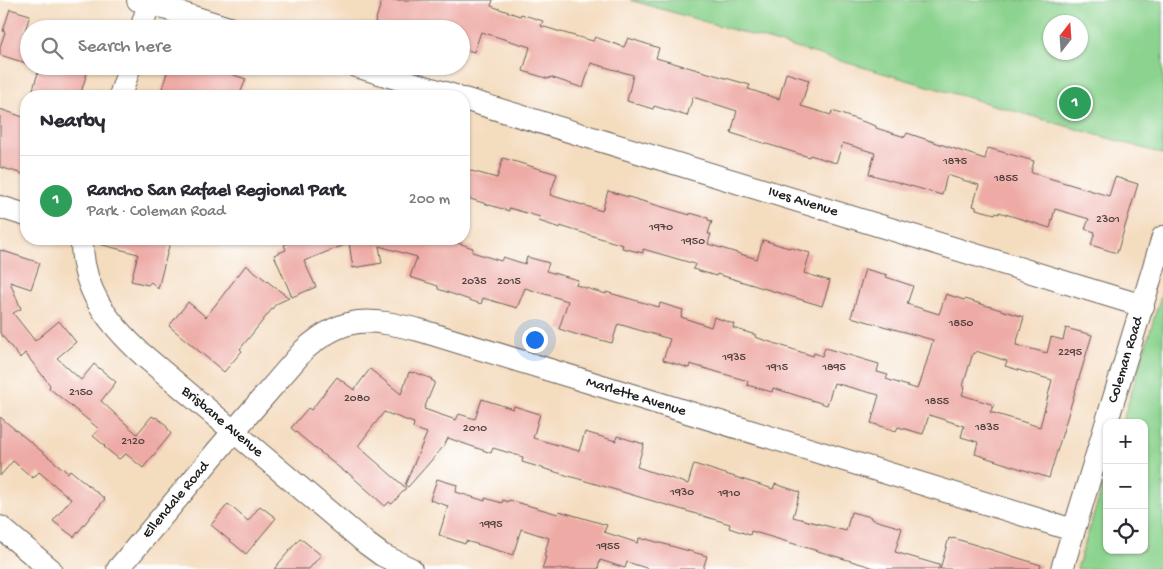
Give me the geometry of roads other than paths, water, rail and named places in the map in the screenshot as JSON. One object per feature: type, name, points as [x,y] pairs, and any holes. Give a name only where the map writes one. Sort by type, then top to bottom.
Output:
[{"type":"street","points":[[143,20],[146,1],[204,20]]},
{"type":"street","points":[[122,90],[127,75]]},
{"type":"street","points":[[386,75],[435,90]]},
{"type":"street","name":"Ives Avenue","points":[[470,101],[1143,306]]},
{"type":"street","points":[[0,207],[20,213]]},
{"type":"street","name":"Coleman Road","points":[[1062,569],[1163,237]]},
{"type":"street","name":"Brisbane Avenue","points":[[82,245],[86,272],[93,294],[123,337],[367,544],[411,569]]},
{"type":"street","name":"Marlette Avenue","points":[[234,432],[304,350],[330,330],[352,323],[370,321],[389,323],[419,330],[1074,530]]},
{"type":"street","name":"Ellendale Road","points":[[118,569],[234,432]]},
{"type":"street","points":[[0,527],[50,569]]},
{"type":"place","name":"Rancho San Rafael Regional Park","points":[[1075,103]]}]
